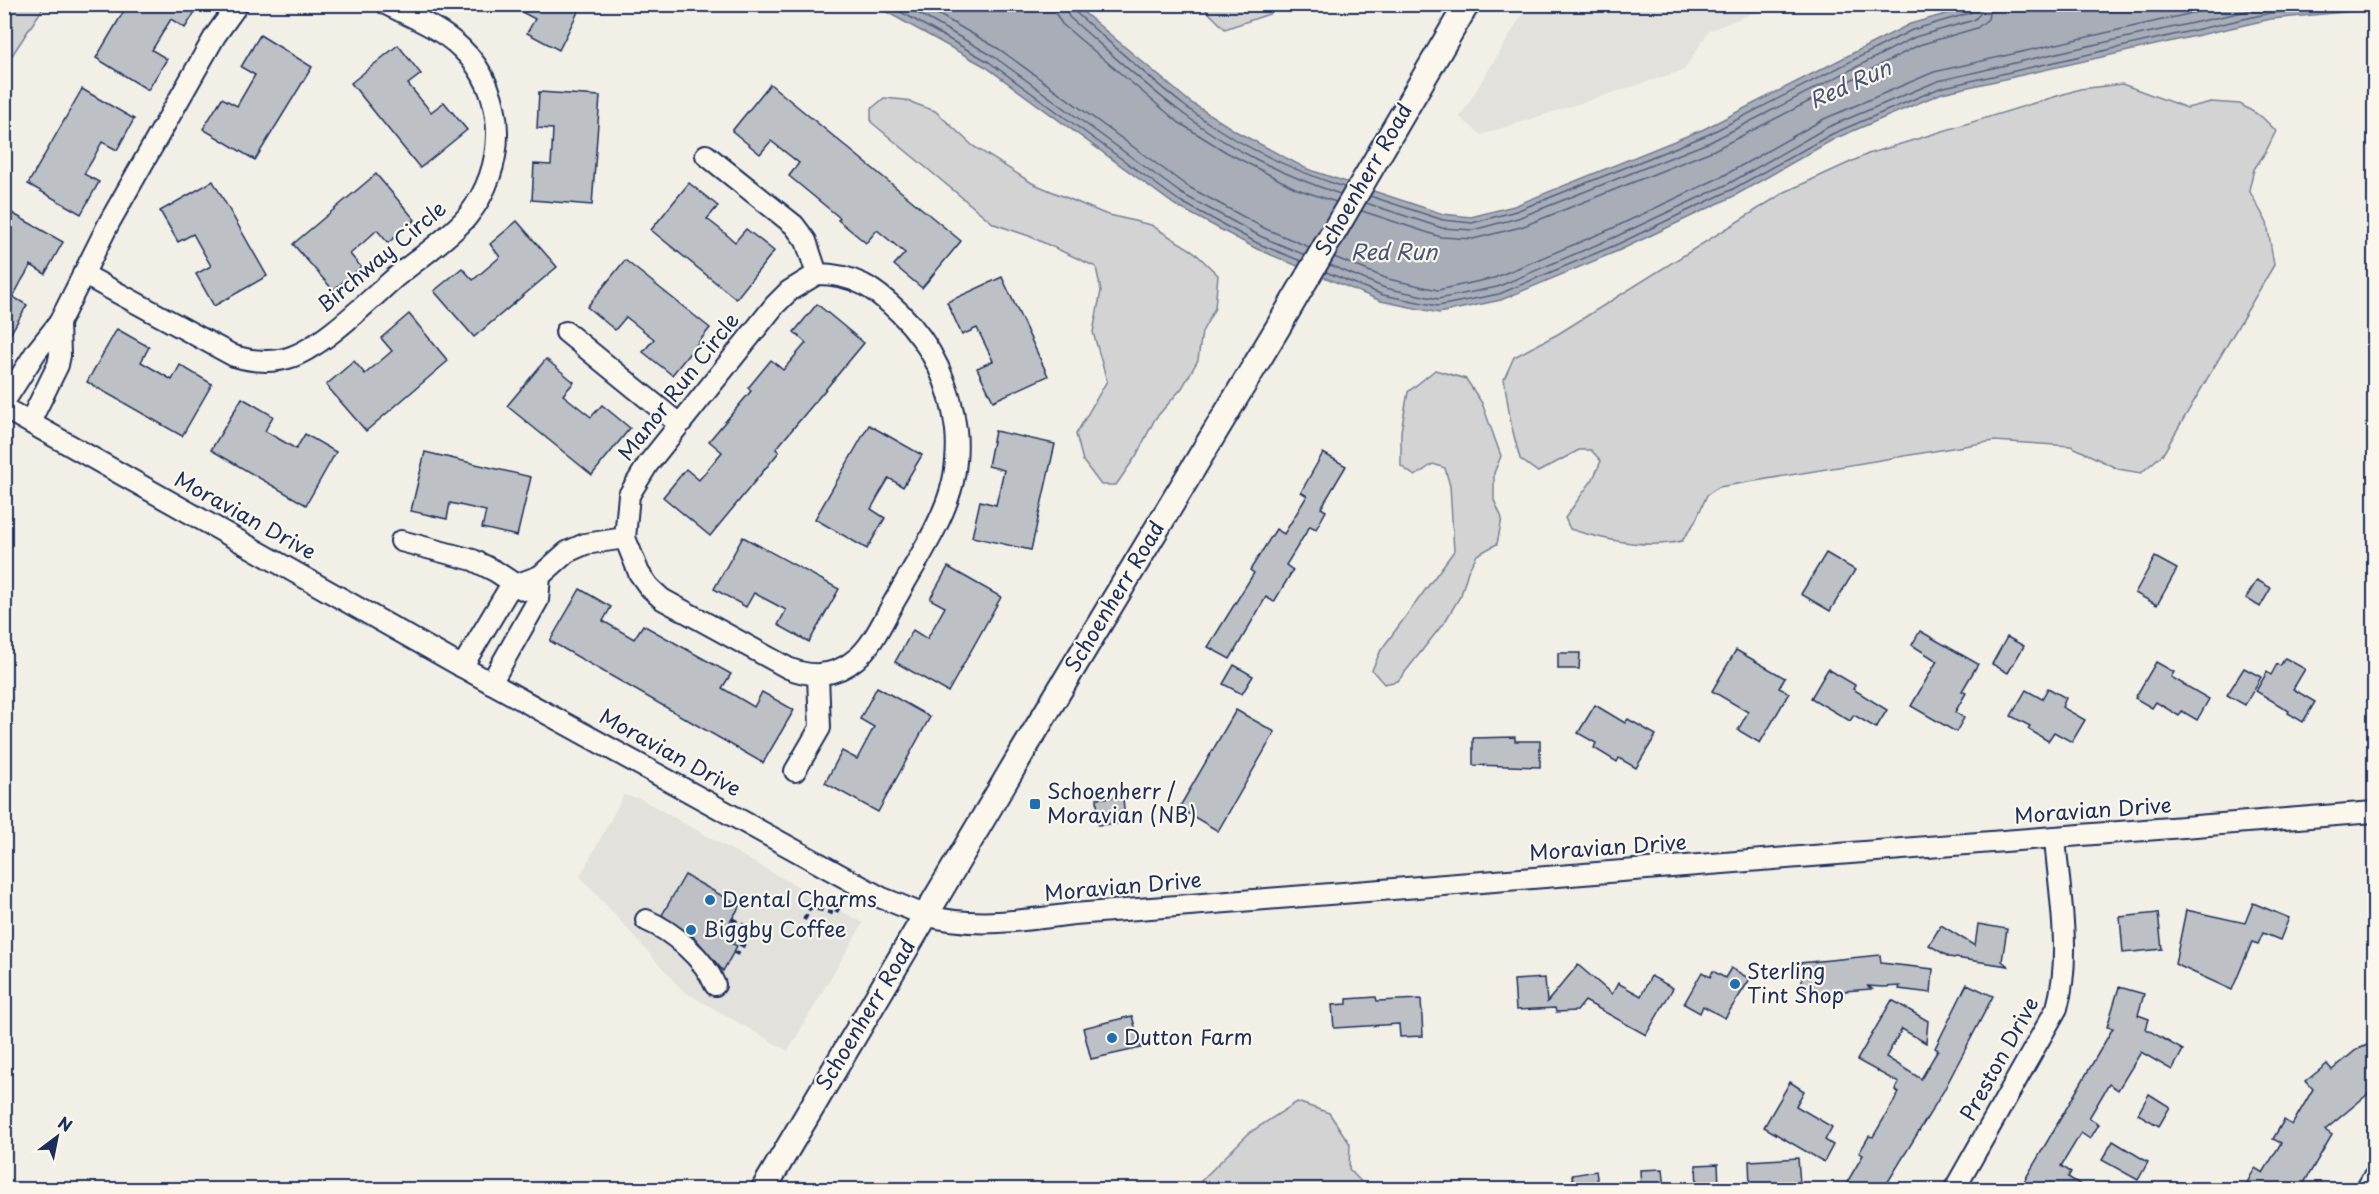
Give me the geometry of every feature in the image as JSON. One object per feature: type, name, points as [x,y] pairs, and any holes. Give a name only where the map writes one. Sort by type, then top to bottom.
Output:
[{"type":"main road","name":"Schoenherr Road","points":[[763,1190],[1277,329],[1467,4]]},
{"type":"street","points":[[4,402],[36,352],[59,323],[110,221],[215,36],[238,4]]},
{"type":"street","name":"Birchway Circle","points":[[83,274],[234,356],[249,360],[287,358],[318,343],[465,220],[485,190],[499,138],[497,120],[488,87],[478,68],[461,48],[442,32],[386,4]]},
{"type":"street","points":[[706,155],[794,225],[806,241],[817,274],[843,276],[859,281],[878,293],[912,325],[929,349],[945,382],[956,431],[951,489],[917,560],[868,647],[855,660],[842,668],[818,676],[820,728],[795,771]]},
{"type":"street","name":"Manor Run Circle","points":[[817,274],[789,291],[775,305],[648,464],[629,495],[625,538],[639,573],[662,599],[788,668],[802,674],[818,676]]},
{"type":"street","points":[[30,422],[58,365],[59,323]]},
{"type":"street","points":[[566,332],[679,424]]},
{"type":"street","name":"Moravian Drive","points":[[4,408],[462,667],[882,898],[926,915],[964,922],[1015,922],[1074,914],[2374,812]]},
{"type":"street","points":[[462,667],[499,603],[515,585],[540,576],[567,552],[585,544],[625,538]]},
{"type":"street","points":[[400,541],[474,560],[538,600]]},
{"type":"street","points":[[491,683],[538,600],[540,576]]},
{"type":"street","name":"Preston Drive","points":[[1954,1190],[2057,1008],[2064,968],[2055,838]]},
{"type":"street","points":[[646,920],[663,927],[709,969],[715,986]]},
{"type":"street","points":[[2366,1190],[2374,1176]]},
{"type":"path","points":[[804,920],[811,907],[835,914],[839,907]]},
{"type":"path","points":[[732,919],[755,932]]},
{"type":"path","points":[[730,939],[746,947]]},
{"type":"path","points":[[734,952],[741,955]]},
{"type":"shaded area","points":[[4,5],[45,5],[5,66]]},
{"type":"shaded area","points":[[1201,5],[1283,5],[1269,14],[1225,29]]},
{"type":"shaded area","points":[[1528,5],[1773,5],[1709,31],[1684,70],[1481,135],[1460,117]]},
{"type":"shaded area","points":[[2122,84],[2187,108],[2211,102],[2240,104],[2262,117],[2276,131],[2254,169],[2249,190],[2267,223],[2274,265],[2163,454],[2141,473],[2118,469],[2071,446],[1994,441],[1719,487],[1707,495],[1695,522],[1682,541],[1640,544],[1597,537],[1570,529],[1565,518],[1593,479],[1601,461],[1591,450],[1579,450],[1538,472],[1520,459],[1511,424],[1504,379],[1514,357],[1558,334],[1785,192],[1868,154],[2080,89]]},
{"type":"shaded area","points":[[884,98],[905,100],[935,111],[973,146],[1032,183],[1105,214],[1151,225],[1193,251],[1218,275],[1215,308],[1202,332],[1198,360],[1182,388],[1155,419],[1136,456],[1116,485],[1101,485],[1083,461],[1076,434],[1107,381],[1093,332],[1101,291],[1096,267],[1029,236],[994,224],[871,122],[871,109]]},
{"type":"shaded area","points":[[1435,370],[1466,379],[1482,403],[1501,456],[1494,473],[1494,500],[1502,518],[1497,544],[1477,555],[1468,571],[1461,595],[1446,620],[1398,681],[1384,684],[1372,670],[1381,650],[1454,551],[1450,486],[1445,468],[1433,464],[1415,476],[1401,466],[1401,431],[1408,392]]},
{"type":"shaded area","points":[[624,795],[639,798],[863,923],[788,1051],[683,991],[580,876]]},
{"type":"shaded area","points":[[1297,1102],[1329,1113],[1350,1144],[1349,1169],[1368,1189],[1193,1189],[1249,1133]]},
{"type":"water","name":"Red Run","points":[[2374,4],[2374,9],[2271,19],[1942,93],[1834,139],[1734,196],[1620,250],[1501,300],[1439,313],[1381,301],[1257,249],[1175,205],[986,67],[874,5],[1075,5],[1190,102],[1237,132],[1307,169],[1443,214],[1471,217],[1514,206],[1704,129],[1910,24],[1978,5]]},
{"type":"building","points":[[128,4],[200,4],[185,28],[171,19],[152,50],[167,59],[148,90],[96,58]]},
{"type":"building","points":[[507,4],[582,4],[559,50],[527,33],[535,19]]},
{"type":"building","points":[[260,35],[312,67],[255,160],[203,129],[222,98],[237,106],[255,75],[241,67]]},
{"type":"building","points":[[398,45],[421,74],[408,84],[431,112],[444,102],[467,130],[420,168],[351,83]]},
{"type":"building","points":[[770,84],[961,241],[922,288],[894,265],[905,253],[877,230],[866,243],[789,176],[799,163],[771,141],[760,154],[732,131]]},
{"type":"building","points":[[82,89],[134,119],[117,150],[102,142],[84,174],[99,182],[81,214],[28,184]]},
{"type":"building","points":[[539,92],[600,96],[592,205],[532,200],[534,164],[551,165],[553,129],[537,128]]},
{"type":"building","points":[[376,174],[415,220],[388,243],[377,230],[350,254],[361,267],[333,290],[293,244]]},
{"type":"building","points":[[213,181],[267,276],[214,306],[196,274],[211,266],[193,234],[178,242],[160,211]]},
{"type":"building","points":[[689,183],[718,206],[707,219],[735,242],[746,229],[774,251],[736,299],[651,230]]},
{"type":"building","points":[[10,212],[63,242],[45,274],[31,265],[22,280],[13,297],[27,305],[4,345],[4,222]]},
{"type":"building","points":[[517,221],[557,267],[474,337],[434,291],[462,268],[473,280],[500,257],[490,244]]},
{"type":"building","points":[[625,260],[710,328],[672,375],[643,352],[654,339],[626,317],[615,330],[587,307]]},
{"type":"building","points":[[1002,277],[1048,376],[993,401],[977,368],[993,361],[977,328],[962,335],[947,302]]},
{"type":"building","points":[[817,304],[864,343],[776,449],[779,452],[710,536],[663,497],[686,469],[699,480],[722,452],[709,441],[751,391],[748,388],[771,360],[783,370],[806,343],[794,332]]},
{"type":"building","points":[[409,314],[448,361],[366,431],[326,385],[354,361],[365,374],[378,363],[392,351],[381,338]]},
{"type":"building","points":[[117,329],[149,347],[141,362],[172,380],[180,365],[212,384],[182,436],[87,382]]},
{"type":"building","points":[[546,359],[574,382],[563,395],[591,417],[602,405],[630,428],[592,475],[507,406]]},
{"type":"building","points":[[242,398],[273,416],[265,431],[296,449],[305,434],[336,452],[306,505],[211,450]]},
{"type":"building","points":[[869,425],[922,455],[903,487],[889,478],[880,493],[871,509],[885,518],[867,549],[815,519]]},
{"type":"building","points":[[995,431],[1055,444],[1031,550],[972,537],[980,501],[996,505],[1004,470],[988,466]]},
{"type":"building","points":[[425,452],[531,477],[517,536],[482,528],[486,511],[450,503],[447,519],[411,511]]},
{"type":"building","points":[[1323,453],[1346,466],[1321,508],[1326,511],[1316,529],[1310,526],[1286,565],[1293,570],[1274,602],[1266,597],[1230,659],[1208,647],[1254,573],[1250,570],[1276,529],[1284,534],[1307,496],[1301,492]]},
{"type":"building","points":[[743,537],[839,589],[809,642],[778,625],[786,610],[754,593],[746,607],[714,589]]},
{"type":"building","points":[[1826,553],[1855,570],[1830,611],[1801,594]]},
{"type":"building","points":[[2155,557],[2177,569],[2157,605],[2135,593]]},
{"type":"building","points":[[948,567],[1001,597],[948,692],[895,662],[913,630],[927,639],[945,607],[930,599]]},
{"type":"building","points":[[2257,580],[2271,588],[2260,607],[2246,598]]},
{"type":"building","points":[[580,589],[611,607],[603,621],[634,639],[643,625],[731,674],[722,688],[754,707],[762,692],[794,710],[763,763],[550,641]]},
{"type":"building","points":[[1920,631],[1978,664],[1962,691],[1966,693],[1955,712],[1964,718],[1956,732],[1911,706],[1937,661],[1912,645]]},
{"type":"building","points":[[2007,637],[2024,646],[2008,673],[1992,664]]},
{"type":"building","points":[[1736,650],[1785,678],[1779,688],[1789,693],[1760,743],[1738,730],[1748,712],[1712,691]]},
{"type":"building","points":[[1558,653],[1580,653],[1579,669],[1558,669]]},
{"type":"building","points":[[2285,658],[2305,669],[2293,689],[2315,702],[2303,722],[2256,691],[2267,672],[2271,675],[2277,664],[2280,666]]},
{"type":"building","points":[[2156,662],[2174,672],[2171,677],[2209,699],[2197,720],[2182,711],[2179,716],[2156,702],[2152,708],[2135,698]]},
{"type":"building","points":[[1234,665],[1253,676],[1242,694],[1223,684]]},
{"type":"building","points":[[2244,668],[2261,677],[2245,705],[2227,695]]},
{"type":"building","points":[[1828,669],[1855,685],[1853,689],[1887,710],[1876,728],[1854,715],[1850,721],[1811,698]]},
{"type":"building","points":[[877,687],[930,717],[878,812],[825,783],[842,751],[857,759],[874,727],[860,719]]},
{"type":"building","points":[[2048,688],[2066,698],[2062,707],[2085,720],[2072,742],[2054,732],[2048,741],[2028,729],[2030,726],[2011,716],[2026,690],[2042,699]]},
{"type":"building","points":[[1595,705],[1625,723],[1628,719],[1656,735],[1636,768],[1619,758],[1617,762],[1594,748],[1596,743],[1578,733]]},
{"type":"building","points":[[1236,710],[1275,732],[1218,831],[1179,808]]},
{"type":"building","points":[[1515,737],[1515,741],[1540,741],[1540,767],[1473,765],[1473,738]]},
{"type":"building","points":[[1123,797],[1125,823],[1098,825],[1097,798]]},
{"type":"building","points":[[685,875],[740,906],[730,922],[738,926],[729,942],[737,946],[723,971],[695,938],[662,915]]},
{"type":"building","points":[[2253,903],[2289,918],[2280,940],[2263,933],[2258,944],[2252,942],[2232,990],[2175,964],[2186,910],[2245,923]]},
{"type":"building","points":[[2158,913],[2162,949],[2123,953],[2120,917]]},
{"type":"building","points":[[1978,924],[2007,929],[2002,961],[2008,966],[1949,957],[1929,945],[1941,925],[1975,946]]},
{"type":"building","points":[[1880,955],[1881,963],[1933,969],[1931,993],[1899,989],[1900,986],[1867,986],[1872,989],[1844,991],[1844,996],[1820,998],[1814,988],[1803,989],[1800,963]]},
{"type":"building","points":[[1578,965],[1612,994],[1618,983],[1641,996],[1651,976],[1673,988],[1646,1035],[1585,1001],[1577,1011],[1556,1012],[1555,1008],[1516,1010],[1514,980],[1545,978],[1547,1002]]},
{"type":"building","points":[[1731,968],[1750,979],[1725,1018],[1703,1006],[1700,1013],[1684,1004],[1702,972],[1710,977],[1713,971],[1725,978]]},
{"type":"building","points":[[1967,984],[1993,996],[1943,1092],[1883,1190],[1855,1190],[1846,1184],[1863,1155],[1859,1153],[1869,1136],[1873,1137],[1899,1093],[1895,1090],[1899,1083],[1857,1060],[1892,1000],[1928,1021],[1926,1043],[1902,1029],[1886,1057],[1921,1079],[1938,1050],[1935,1048]]},
{"type":"building","points":[[2119,987],[2144,994],[2138,1015],[2149,1019],[2146,1029],[2183,1050],[2172,1070],[2141,1052],[2118,1090],[2109,1084],[2089,1118],[2099,1124],[2090,1139],[2081,1133],[2061,1166],[2071,1172],[2068,1177],[2089,1190],[2019,1190],[2113,1028],[2107,1027]]},
{"type":"building","points":[[1376,997],[1377,1001],[1421,999],[1423,1036],[1400,1037],[1399,1024],[1334,1028],[1332,1005],[1347,1004],[1347,999]]},
{"type":"building","name":"Dutton Farm","points":[[1132,1016],[1141,1048],[1091,1059],[1083,1028]]},
{"type":"building","points":[[2374,1042],[2374,1089],[2325,1130],[2332,1135],[2300,1190],[2243,1190],[2255,1168],[2263,1173],[2281,1143],[2273,1139],[2284,1120],[2292,1125],[2313,1089],[2306,1081],[2327,1064],[2332,1070],[2356,1050]]},
{"type":"building","points":[[1790,1082],[1804,1091],[1796,1106],[1832,1127],[1825,1140],[1833,1145],[1824,1162],[1764,1127]]},
{"type":"building","points":[[2149,1094],[2170,1107],[2159,1126],[2138,1114]]},
{"type":"building","points":[[2113,1141],[2148,1162],[2138,1180],[2102,1160]]},
{"type":"building","points":[[1798,1158],[1800,1185],[1779,1186],[1778,1183],[1750,1185],[1749,1161]]},
{"type":"building","points":[[1718,1164],[1719,1187],[1697,1189],[1696,1165]]},
{"type":"building","points":[[1663,1169],[1665,1190],[1641,1190],[1640,1170]]},
{"type":"building","points":[[1596,1171],[1599,1190],[1575,1190],[1572,1175]]},
{"type":"place","name":"Schoenherr / Moravian (NB)","points":[[1035,804]]},
{"type":"place","name":"Dental Charms","points":[[710,900]]},
{"type":"place","name":"Biggby Coffee","points":[[691,930]]},
{"type":"place","name":"Sterling Tint Shop","points":[[1735,984]]},
{"type":"place","name":"Dutton Farm","points":[[1112,1038]]}]
